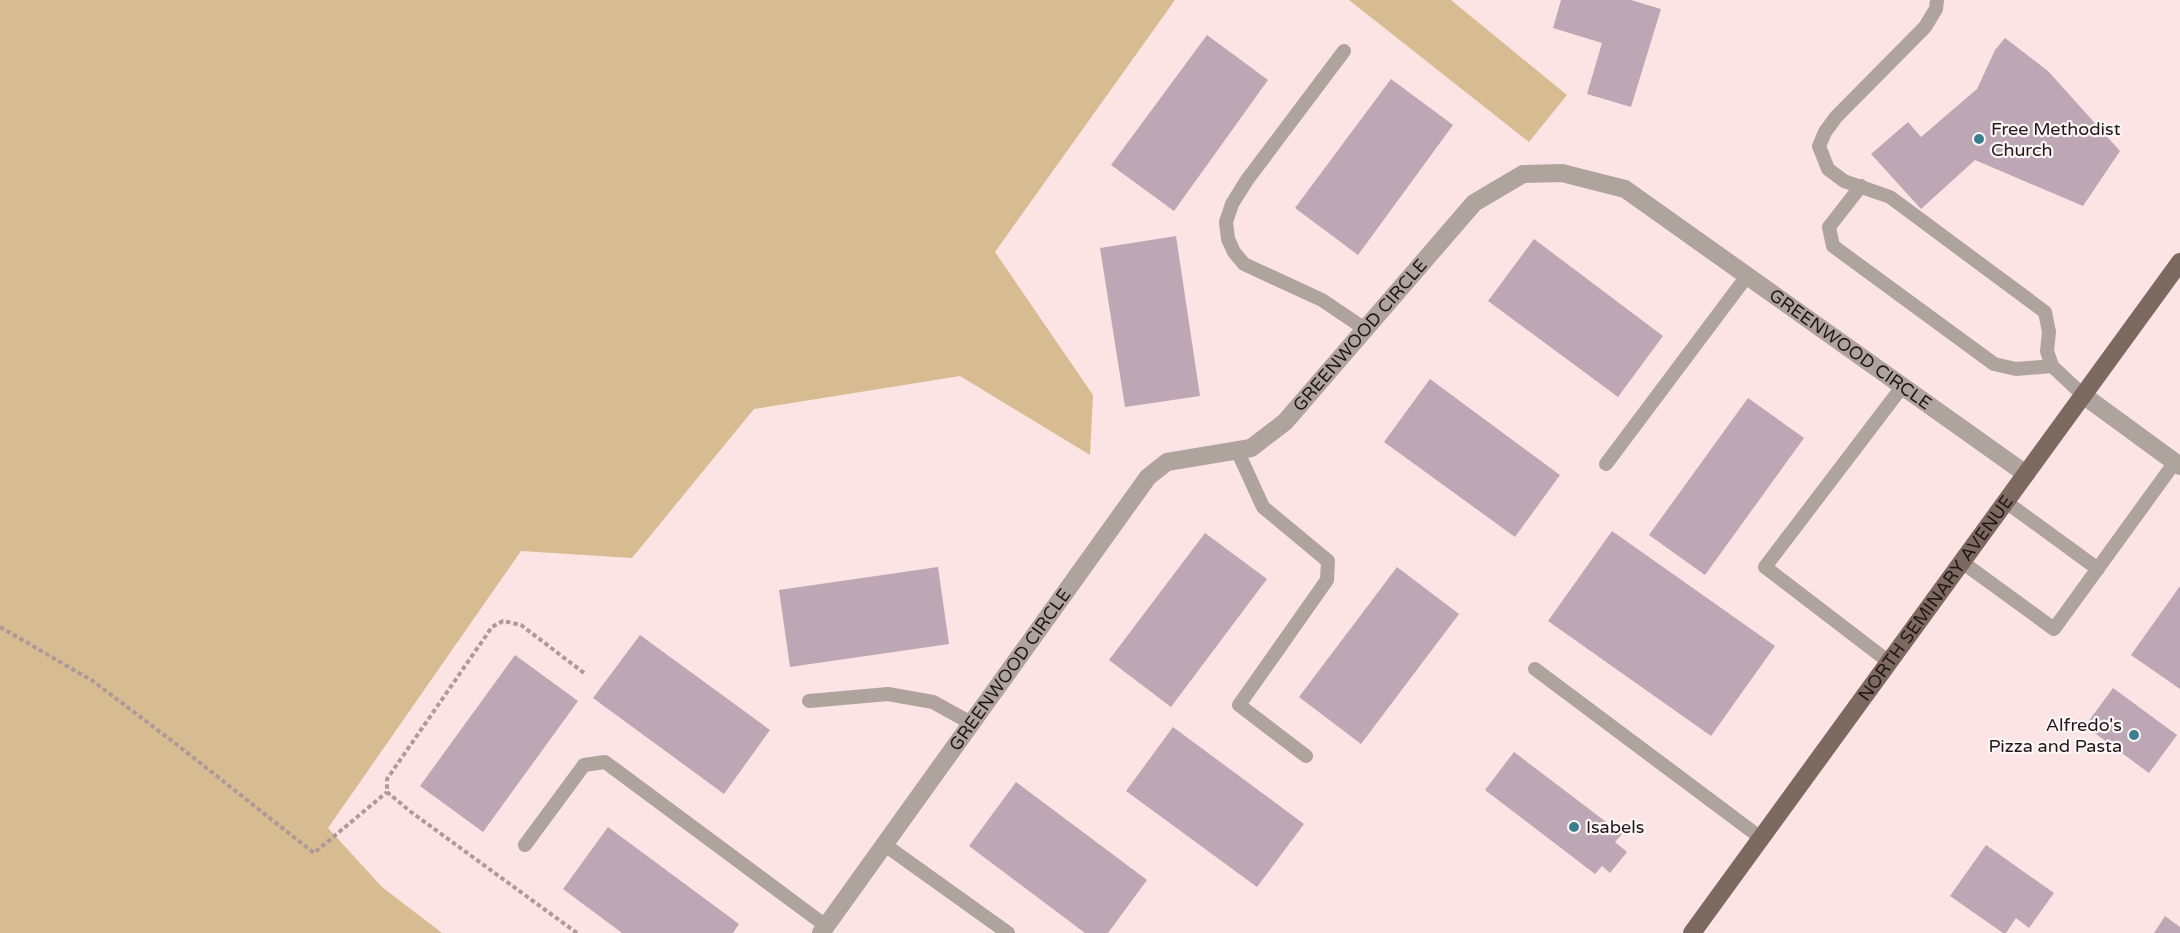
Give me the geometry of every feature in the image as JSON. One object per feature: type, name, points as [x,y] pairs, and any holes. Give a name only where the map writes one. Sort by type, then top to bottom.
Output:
[{"type":"main road","name":"NORTH SEMINARY AVENUE","points":[[1692,933],[2180,262]]},
{"type":"street","name":"GREENWOOD CIRCLE","points":[[824,929],[1148,477],[1167,462],[1251,448],[1285,423],[1474,203],[1523,174],[1562,173],[1625,189],[2026,474]]},
{"type":"street","points":[[2083,395],[2177,464]]},
{"type":"lane","points":[[1937,0],[1936,9],[1926,27],[1836,117],[1825,132],[1819,146],[1828,169],[1844,181],[1890,197],[2045,312],[2049,332],[2047,351],[2052,366],[2083,395]]},
{"type":"lane","points":[[1344,51],[1247,180],[1232,204],[1226,222],[1228,239],[1234,252],[1244,264],[1322,300],[1365,329]]},
{"type":"lane","points":[[1861,186],[1829,227],[1833,246],[1994,363],[2016,369],[2052,366]]},
{"type":"lane","points":[[1606,464],[1747,276]]},
{"type":"lane","points":[[1889,662],[1765,567],[1902,387]]},
{"type":"lane","points":[[1237,450],[1263,507],[1328,561],[1327,580],[1239,705],[1306,756]]},
{"type":"lane","points":[[1962,562],[2054,629],[2177,464]]},
{"type":"lane","points":[[2006,502],[2098,569]]},
{"type":"lane","points":[[1535,669],[1761,838]]},
{"type":"lane","points":[[809,701],[888,694],[933,702],[971,723]]},
{"type":"lane","points":[[525,845],[584,765],[605,762],[824,929]]},
{"type":"lane","points":[[885,845],[1008,933]]},
{"type":"path","points":[[0,627],[93,681],[314,854],[387,792],[387,779],[492,627],[503,621],[521,625],[584,673]]},
{"type":"path","points":[[387,792],[577,933]]},
{"type":"shaded area","points":[[0,0],[1175,0],[995,252],[1093,395],[1090,455],[960,376],[754,409],[632,558],[521,551],[328,828],[382,887],[442,933],[0,933]]},
{"type":"shaded area","points":[[1349,0],[1451,0],[1567,95],[1529,142]]},
{"type":"building","points":[[1561,0],[1631,0],[1661,9],[1631,107],[1587,94],[1602,43],[1553,28]]},
{"type":"building","points":[[1207,35],[1268,80],[1174,211],[1111,165]]},
{"type":"building","points":[[2005,38],[2048,71],[2120,151],[2083,206],[1975,160],[1921,209],[1871,154],[1908,122],[1921,137],[1977,89],[1995,50]]},
{"type":"building","points":[[1391,79],[1453,125],[1358,255],[1295,208]]},
{"type":"building","points":[[1176,236],[1200,396],[1125,407],[1100,248]]},
{"type":"building","points":[[1534,239],[1663,336],[1618,397],[1488,301]]},
{"type":"building","points":[[1430,379],[1560,475],[1515,537],[1384,442]]},
{"type":"building","points":[[1748,398],[1804,438],[1705,575],[1649,535]]},
{"type":"building","points":[[1612,531],[1775,646],[1711,736],[1548,621]]},
{"type":"building","points":[[1205,533],[1267,579],[1171,707],[1109,660]]},
{"type":"building","points":[[938,567],[949,644],[790,667],[779,590]]},
{"type":"building","points":[[1397,567],[1459,614],[1361,744],[1299,697]]},
{"type":"building","points":[[2180,586],[2180,689],[2131,655]]},
{"type":"building","points":[[640,635],[770,730],[724,794],[593,698]]},
{"type":"building","points":[[515,655],[578,701],[483,832],[420,786]]},
{"type":"building","points":[[2113,688],[2177,735],[2149,773],[2085,726]]},
{"type":"building","points":[[1173,727],[1304,824],[1257,887],[1126,791]]},
{"type":"building","points":[[1514,752],[1622,834],[1615,842],[1627,852],[1610,873],[1602,866],[1595,874],[1485,790]]},
{"type":"building","points":[[1016,782],[1147,880],[1108,933],[1085,933],[969,846]]},
{"type":"building","points":[[608,827],[739,924],[733,933],[622,933],[563,889]]},
{"type":"building","points":[[1986,845],[2054,893],[2029,928],[2016,918],[2006,933],[2003,933],[1950,896]]},
{"type":"building","points":[[2165,916],[2180,927],[2180,933],[2154,933]]},
{"type":"place","name":"Free Methodist Church","points":[[1979,139]]},
{"type":"place","name":"Alfredo's Pizza and Pasta","points":[[2134,735]]},
{"type":"place","name":"Isabels","points":[[1574,827]]}]
